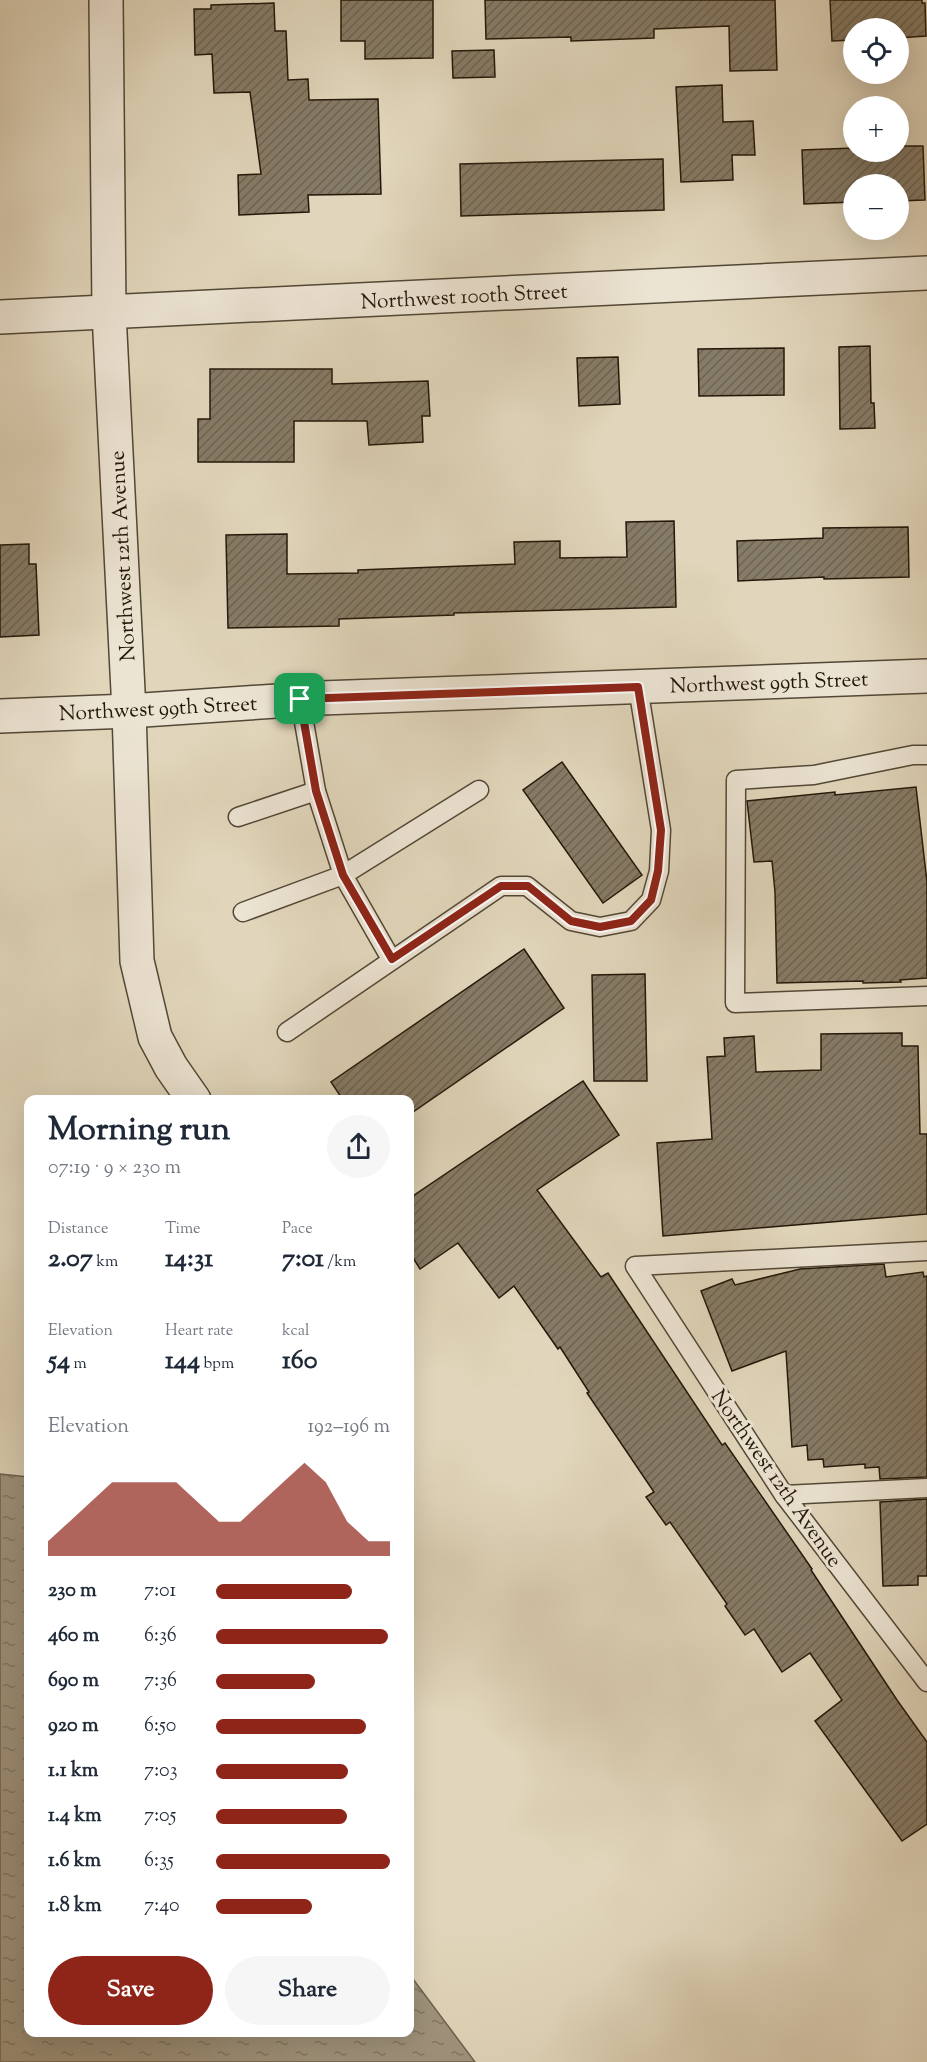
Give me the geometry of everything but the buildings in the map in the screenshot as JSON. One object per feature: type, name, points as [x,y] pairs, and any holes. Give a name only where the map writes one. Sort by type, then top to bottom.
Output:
[{"type":"street","name":"Northwest 12th Avenue","points":[[106,0],[110,313],[129,711],[137,961],[155,1037],[191,1095]]},
{"type":"street","name":"Northwest 100th Street","points":[[0,317],[927,273]]},
{"type":"street","name":"Northwest 99th Street","points":[[0,716],[129,711],[300,699],[927,676]]},
{"type":"lane","points":[[287,1032],[501,886],[528,886],[571,921],[600,927],[631,921],[651,900],[658,871],[661,830],[638,687]]},
{"type":"lane","points":[[300,699],[316,791],[343,875],[392,959]]},
{"type":"lane","points":[[927,755],[913,755],[814,775],[736,780],[735,1003],[927,996]]},
{"type":"lane","points":[[243,912],[343,875],[479,790]]},
{"type":"lane","points":[[238,817],[316,791]]},
{"type":"lane","name":"Northwest 12th Avenue","points":[[927,1251],[635,1266],[784,1495],[927,1682]]},
{"type":"lane","points":[[784,1495],[927,1488]]},
{"type":"water","points":[[0,1474],[24,1477],[24,2037],[414,2037],[414,1980],[475,2062],[0,2062]]},
{"type":"route","points":[[638,687],[661,830],[658,871],[651,900],[631,921],[600,927],[571,921],[528,886],[501,886],[392,959],[343,875],[316,791],[300,699],[638,687]]}]
